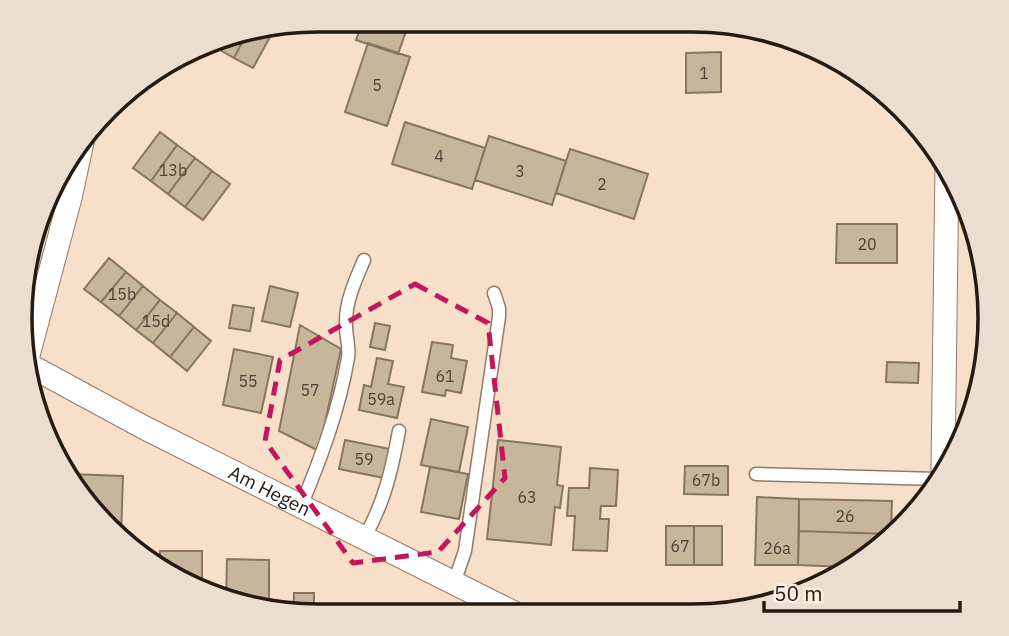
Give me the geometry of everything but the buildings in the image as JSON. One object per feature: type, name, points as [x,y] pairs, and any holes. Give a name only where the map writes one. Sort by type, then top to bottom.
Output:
[{"type":"street","points":[[32,339],[78,163]]},
{"type":"street","points":[[943,454],[947,189]]},
{"type":"street","name":"Am Hegen","points":[[36,369],[143,427],[496,604]]},
{"type":"lane","points":[[301,506],[323,455],[340,397],[348,355],[345,322],[349,296],[364,260]]},
{"type":"lane","points":[[454,583],[465,551],[499,317],[494,293]]},
{"type":"lane","points":[[364,538],[378,515],[385,494],[399,431]]},
{"type":"lane","points":[[756,474],[928,479]]},
{"type":"highlighted area","points":[[415,284],[488,323],[505,478],[438,552],[353,563],[265,441],[280,360]]}]
